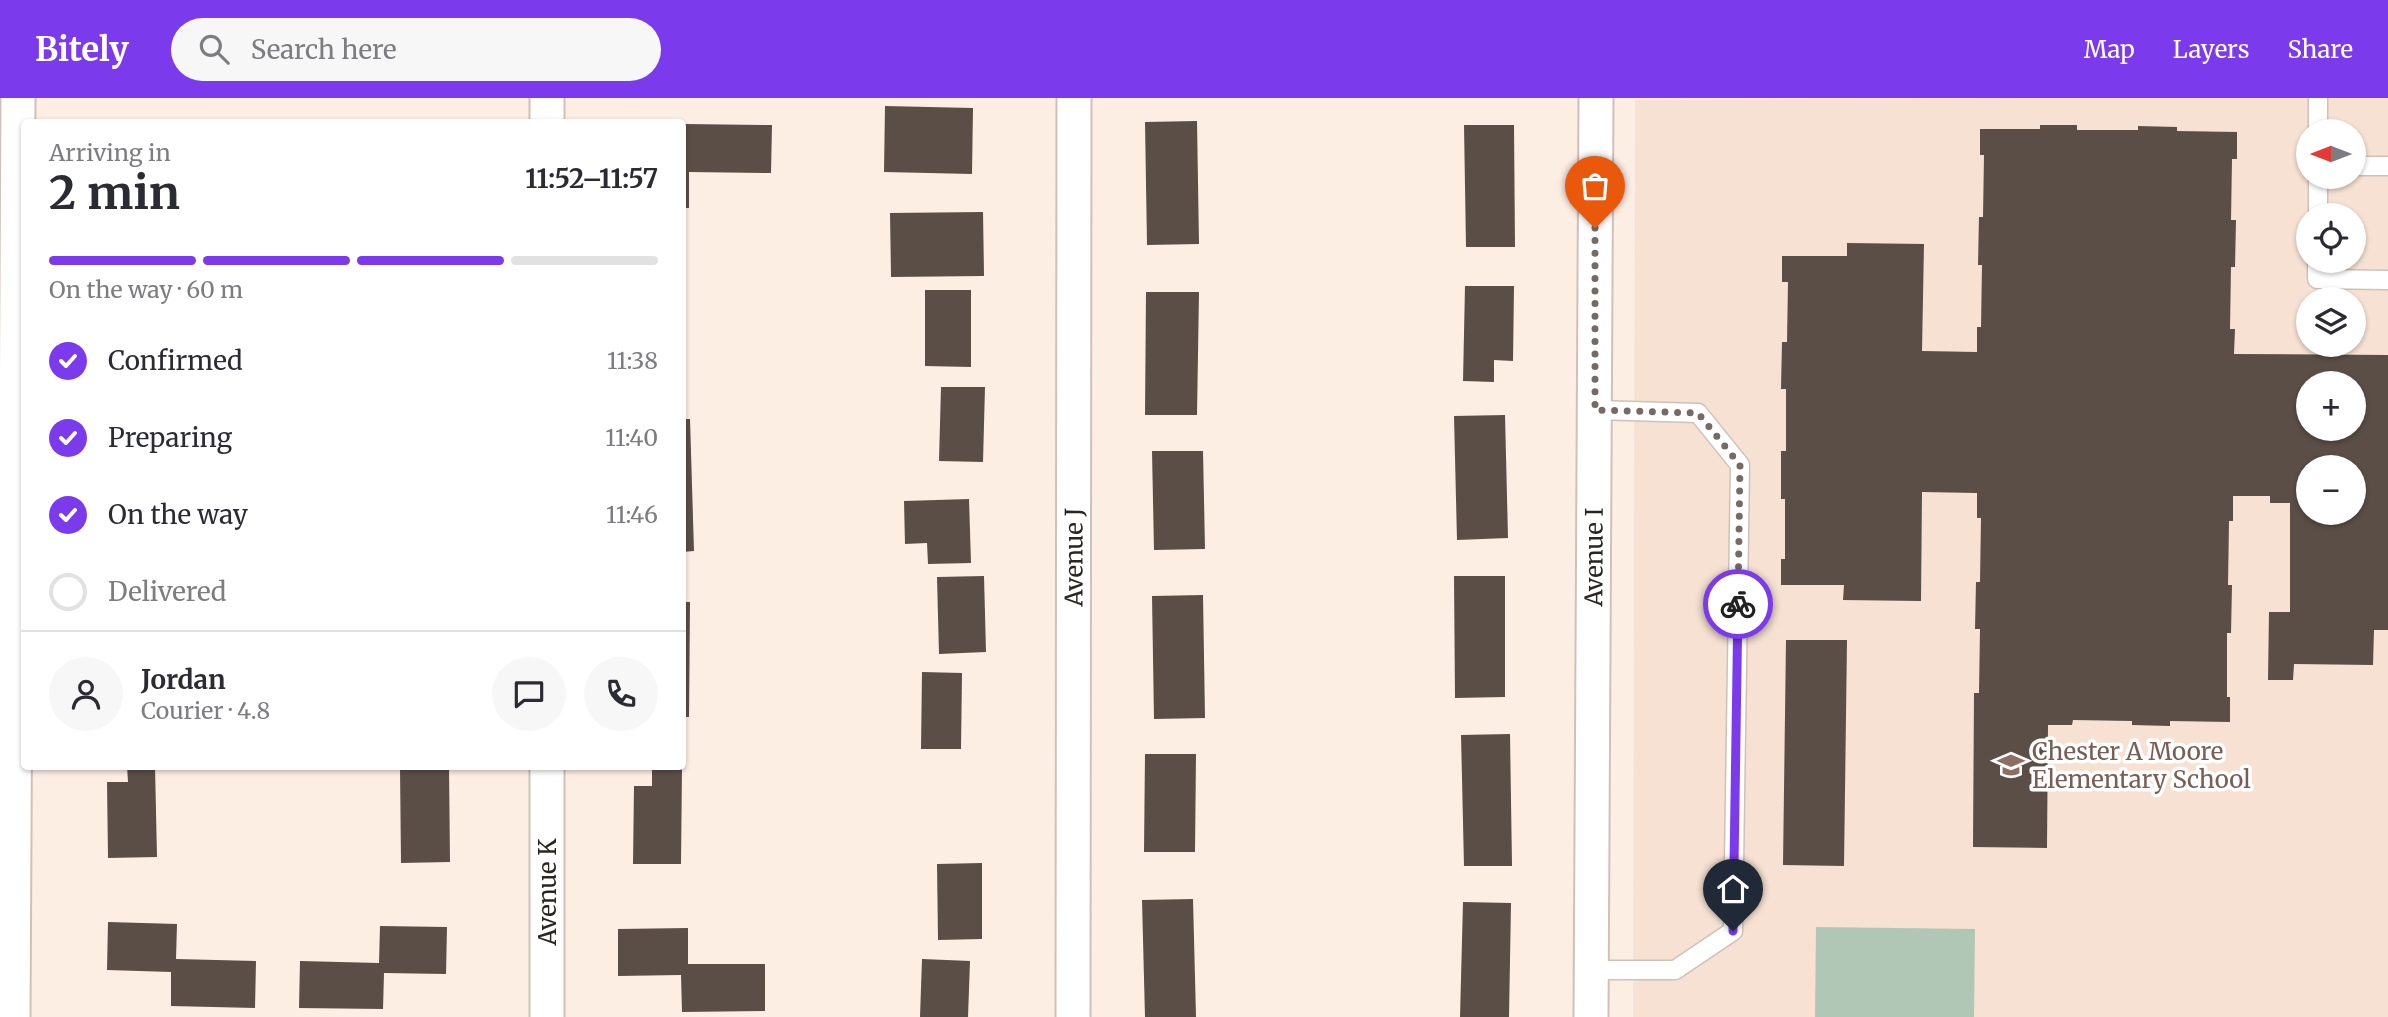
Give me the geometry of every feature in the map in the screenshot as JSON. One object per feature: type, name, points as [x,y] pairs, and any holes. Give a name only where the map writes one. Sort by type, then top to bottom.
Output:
[{"type":"street","points":[[13,1017],[18,98]]},
{"type":"street","points":[[547,98],[547,119]]},
{"type":"street","name":"Avenue J","points":[[1073,1017],[1074,98]]},
{"type":"street","name":"Avenue I","points":[[1591,1017],[1596,98]]},
{"type":"street","name":"Avenue K","points":[[547,770],[547,1017]]},
{"type":"lane","points":[[2318,98],[2318,119]]},
{"type":"lane","points":[[2366,166],[2388,166]]},
{"type":"lane","points":[[2317,273],[2317,279],[2388,280]]},
{"type":"lane","points":[[1592,970],[1675,971],[1733,931],[1740,465],[1698,413],[1595,410]]},
{"type":"shaded area","name":"Chester A Moore Elementary School","points":[[2388,98],[2388,1017],[1633,1017],[1635,100]]},
{"type":"green space","points":[[1816,927],[1975,929],[1974,1017],[1815,1017]]},
{"type":"building","points":[[885,106],[973,108],[972,174],[884,172]]},
{"type":"building","points":[[1197,121],[1199,244],[1147,245],[1145,122]]},
{"type":"building","points":[[686,124],[772,125],[771,173],[689,172],[689,208],[686,208]]},
{"type":"building","points":[[1464,125],[1514,125],[1515,247],[1466,247]]},
{"type":"building","points":[[2040,125],[2077,125],[2077,130],[2138,130],[2138,126],[2177,127],[2177,131],[2237,132],[2237,159],[2232,159],[2231,220],[2236,220],[2235,267],[2231,267],[2230,329],[2235,329],[2234,354],[2296,354],[2296,357],[2388,355],[2388,630],[2374,630],[2373,665],[2294,664],[2293,680],[2268,680],[2269,612],[2290,612],[2290,503],[2270,503],[2270,496],[2233,496],[2233,521],[2229,521],[2228,585],[2232,585],[2231,633],[2227,633],[2227,697],[2230,697],[2230,722],[2170,721],[2170,726],[2132,725],[2132,721],[2073,720],[2072,725],[2048,725],[2047,848],[1973,847],[1974,693],[1979,693],[1980,629],[1975,629],[1976,582],[1980,582],[1981,518],[1977,518],[1977,493],[1922,492],[1921,601],[1843,600],[1844,585],[1781,585],[1781,559],[1785,559],[1785,499],[1781,499],[1781,451],[1786,451],[1786,389],[1781,389],[1782,342],[1787,342],[1788,282],[1782,282],[1782,256],[1847,256],[1847,243],[1924,244],[1922,351],[1977,352],[1977,327],[1981,327],[1982,265],[1978,265],[1979,217],[1983,217],[1984,155],[1980,155],[1980,129],[2040,129]]},
{"type":"building","points":[[983,212],[984,276],[891,277],[890,213]]},
{"type":"building","points":[[1465,286],[1514,286],[1513,361],[1494,360],[1494,382],[1463,381]]},
{"type":"building","points":[[925,290],[971,290],[971,367],[925,366]]},
{"type":"building","points":[[1146,292],[1199,292],[1197,415],[1145,415]]},
{"type":"building","points":[[941,387],[985,387],[983,462],[939,461]]},
{"type":"building","points":[[1505,415],[1508,538],[1457,540],[1454,416]]},
{"type":"building","points":[[686,419],[690,419],[694,551],[686,552]]},
{"type":"building","points":[[1152,451],[1203,451],[1205,549],[1154,550]]},
{"type":"building","points":[[969,499],[971,563],[928,564],[927,543],[905,544],[904,501]]},
{"type":"building","points":[[984,576],[986,652],[939,654],[937,577]]},
{"type":"building","points":[[1454,576],[1505,576],[1505,697],[1455,698]]},
{"type":"building","points":[[1203,595],[1205,718],[1154,719],[1152,596]]},
{"type":"building","points":[[686,602],[690,602],[689,717],[686,717]]},
{"type":"building","points":[[1786,640],[1847,640],[1844,866],[1783,865]]},
{"type":"building","points":[[922,672],[962,673],[961,749],[921,749]]},
{"type":"building","points":[[1510,734],[1512,866],[1464,866],[1461,735]]},
{"type":"building","points":[[1145,754],[1196,754],[1195,852],[1144,852]]},
{"type":"building","points":[[127,770],[155,770],[157,857],[108,858],[107,782],[128,782]]},
{"type":"building","points":[[400,770],[449,770],[450,862],[401,863]]},
{"type":"building","points":[[652,770],[682,770],[681,864],[633,864],[634,786],[652,786]]},
{"type":"building","points":[[982,863],[982,939],[938,940],[937,864]]},
{"type":"building","points":[[1193,899],[1196,1017],[1145,1017],[1142,900]]},
{"type":"building","points":[[1463,902],[1511,903],[1509,1017],[1460,1017]]},
{"type":"building","points":[[108,922],[177,924],[176,959],[256,961],[255,1008],[171,1006],[171,972],[107,970]]},
{"type":"building","points":[[380,926],[447,927],[446,974],[384,973],[383,1009],[299,1008],[300,961],[379,963]]},
{"type":"building","points":[[688,928],[688,964],[765,964],[765,1011],[682,1012],[681,975],[618,976],[618,929]]},
{"type":"building","points":[[922,959],[970,961],[968,1017],[920,1017]]},
{"type":"way so far","points":[[1595,228],[1595,410],[1698,413],[1740,465],[1738,604]]},
{"type":"place","name":"Chester A Moore Elementary School","points":[[2011,765]]},
{"type":"route","points":[[1733,931],[1738,604]]}]
